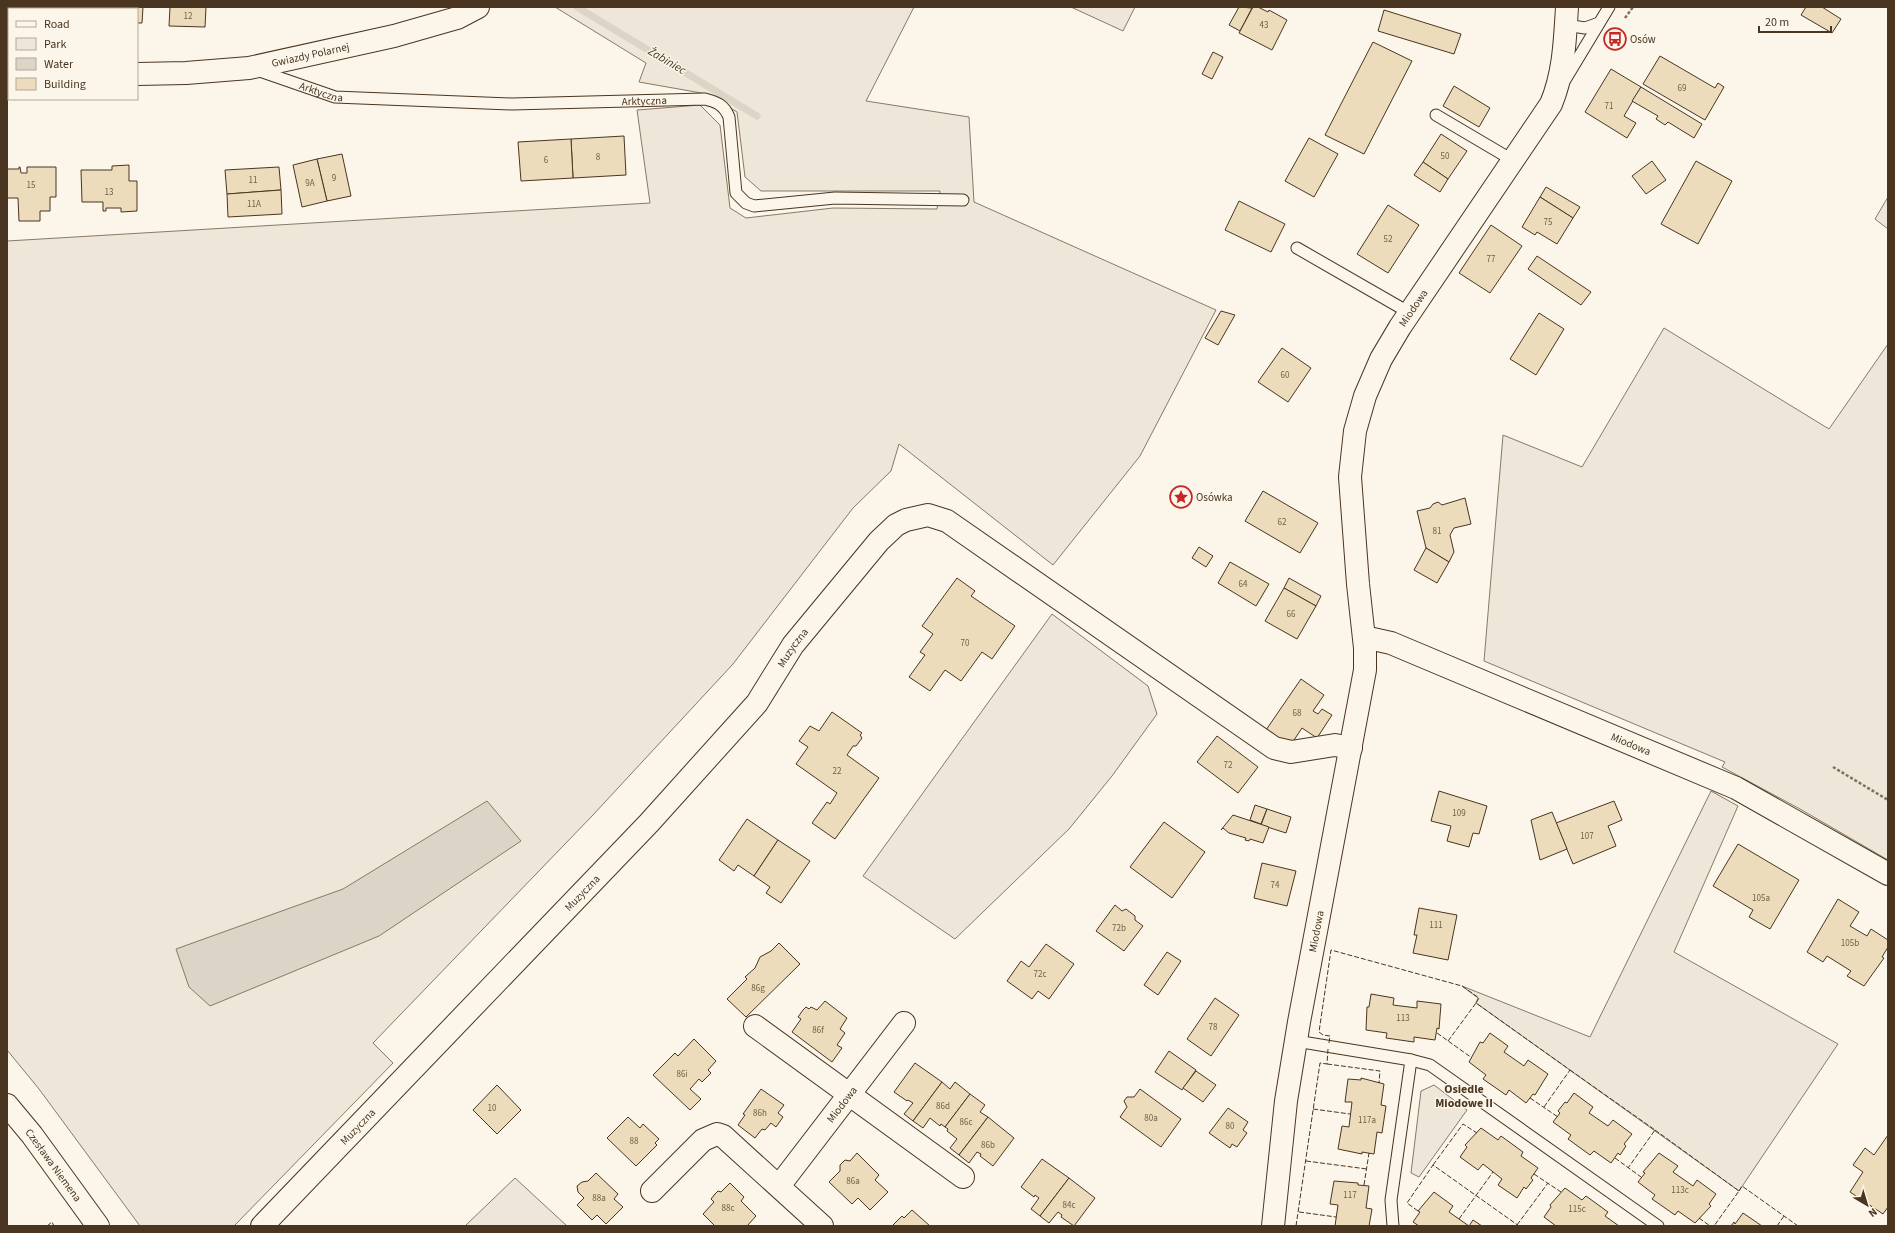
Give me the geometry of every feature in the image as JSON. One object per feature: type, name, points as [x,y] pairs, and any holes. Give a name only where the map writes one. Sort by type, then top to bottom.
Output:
[{"type":"street","name":"Gwiazdy Polarnej","points":[[138,74],[186,73],[249,68],[394,36],[457,18],[478,7]]},
{"type":"street","name":"Miodowa","points":[[1273,1226],[1286,1101],[1364,679],[1364,637],[1350,477],[1355,431],[1370,383],[1386,350],[1551,104],[1561,73],[1567,16]]},
{"type":"street","name":"Muzyczna","points":[[262,1226],[707,761],[757,703],[793,645],[879,541],[896,525],[906,520],[928,516],[947,521],[1274,748],[1291,752],[1335,745],[1351,748]]},
{"type":"street","name":"Miodowa","points":[[1364,637],[1391,643],[1736,788],[1888,874]]},
{"type":"street","name":"Miodowa","points":[[779,1186],[904,1023]]},
{"type":"street","points":[[755,1026],[848,1096],[963,1177]]},
{"type":"street","name":"Czesława Niemena","points":[[7,1105],[37,1141],[98,1226]]},
{"type":"street","points":[[652,1191],[703,1140],[717,1134],[723,1136],[822,1226]]},
{"type":"lane","points":[[1551,104],[1609,7]]},
{"type":"lane","points":[[1567,16],[1585,28],[1599,23]]},
{"type":"lane","name":"Arktyczna","points":[[249,68],[336,97],[512,104],[706,99],[717,102],[725,108],[729,117],[736,193],[746,203],[754,206],[835,198],[963,200]]},
{"type":"lane","points":[[1436,115],[1514,161]]},
{"type":"lane","points":[[1297,248],[1410,313]]},
{"type":"lane","points":[[1296,1041],[1411,1060],[1437,1069],[1658,1226]]},
{"type":"lane","points":[[1393,1226],[1391,1200],[1411,1060]]},
{"type":"path","points":[[1833,766],[1888,800]]},
{"type":"green space","points":[[555,7],[914,7],[866,101],[969,117],[974,202],[1216,310],[1140,456],[1053,565],[899,444],[891,471],[853,508],[733,664],[592,816],[373,1043],[393,1063],[234,1226],[140,1226],[39,1089],[7,1050],[7,241],[650,203],[637,110],[700,105],[720,125],[730,208],[746,218],[833,208],[937,209],[940,191],[761,191],[745,177],[737,112],[707,94],[639,82],[646,63]]},
{"type":"green space","points":[[1071,7],[1135,7],[1123,31]]},
{"type":"green space","points":[[1888,197],[1888,229],[1875,219]]},
{"type":"green space","points":[[1664,328],[1829,429],[1888,344],[1888,860],[1800,809],[1722,767],[1725,762],[1484,661],[1503,435],[1582,467]]},
{"type":"green space","points":[[1052,614],[1148,686],[1157,714],[1112,776],[1069,829],[955,939],[863,876]]},
{"type":"green space","points":[[1711,791],[1738,806],[1674,952],[1838,1044],[1739,1191],[1476,1003],[1478,998],[1462,986],[1590,1037]]},
{"type":"green space","points":[[1434,1085],[1467,1110],[1419,1177],[1411,1173],[1421,1091]]},
{"type":"green space","points":[[515,1178],[567,1226],[465,1226]]},
{"type":"water","points":[[487,801],[521,841],[379,936],[210,1006],[189,987],[176,949],[343,889]]},
{"type":"building","points":[[7,7],[44,7],[8,8],[7,28]]},
{"type":"building","points":[[143,7],[142,23],[138,23],[138,8],[98,8]]},
{"type":"building","points":[[170,7],[206,7],[205,27],[169,26]]},
{"type":"building","points":[[1239,7],[1252,8],[1240,31],[1229,25]]},
{"type":"building","points":[[1253,7],[1258,7],[1268,12],[1269,10],[1287,20],[1272,50],[1239,33]]},
{"type":"building","points":[[1806,7],[1822,7],[1841,19],[1832,33],[1801,15]]},
{"type":"building","points":[[1384,10],[1461,34],[1454,54],[1378,31]]},
{"type":"building","points":[[1373,42],[1412,61],[1364,154],[1325,135]]},
{"type":"building","points":[[1213,52],[1223,57],[1212,79],[1202,74]]},
{"type":"building","points":[[1660,56],[1715,88],[1718,83],[1724,87],[1705,120],[1643,84]]},
{"type":"building","points":[[1611,69],[1641,87],[1624,116],[1636,123],[1627,138],[1585,112]]},
{"type":"building","points":[[1454,86],[1490,108],[1479,127],[1443,106]]},
{"type":"building","points":[[1641,87],[1702,124],[1694,138],[1668,122],[1665,125],[1656,119],[1658,116],[1632,101]]},
{"type":"building","points":[[1441,134],[1467,151],[1448,179],[1423,162]]},
{"type":"building","points":[[624,136],[626,175],[573,178],[571,139]]},
{"type":"building","points":[[1309,138],[1338,154],[1314,197],[1285,181]]},
{"type":"building","points":[[571,139],[573,178],[521,181],[518,142]]},
{"type":"building","points":[[342,154],[351,196],[327,201],[317,159]]},
{"type":"building","points":[[317,159],[327,201],[302,207],[293,165]]},
{"type":"building","points":[[1652,161],[1666,180],[1646,194],[1632,176]]},
{"type":"building","points":[[1696,161],[1732,181],[1698,244],[1661,224]]},
{"type":"building","points":[[1423,162],[1448,179],[1440,192],[1414,175]]},
{"type":"building","points":[[129,165],[129,181],[137,181],[137,211],[121,212],[121,208],[106,208],[106,211],[103,211],[103,202],[82,202],[81,170],[112,170],[112,166]]},
{"type":"building","points":[[19,167],[21,173],[27,173],[27,167],[56,167],[56,197],[50,197],[50,211],[40,211],[40,221],[19,221],[18,198],[7,198],[7,169],[19,169]]},
{"type":"building","points":[[279,167],[281,190],[227,194],[225,170]]},
{"type":"building","points":[[1546,187],[1580,207],[1573,218],[1540,197]]},
{"type":"building","points":[[281,190],[282,214],[228,217],[227,194]]},
{"type":"building","points":[[1540,197],[1573,218],[1557,244],[1537,232],[1535,235],[1522,227]]},
{"type":"building","points":[[1239,201],[1285,224],[1271,252],[1225,230]]},
{"type":"building","points":[[1388,205],[1419,225],[1388,273],[1357,254]]},
{"type":"building","points":[[1491,225],[1522,246],[1490,293],[1459,273]]},
{"type":"building","points":[[1537,256],[1591,292],[1581,305],[1528,269]]},
{"type":"building","points":[[1221,311],[1235,315],[1218,345],[1205,338]]},
{"type":"building","points":[[1539,313],[1564,329],[1536,375],[1510,359]]},
{"type":"building","points":[[1282,348],[1311,368],[1288,402],[1258,382]]},
{"type":"building","points":[[1263,491],[1318,523],[1300,553],[1245,521]]},
{"type":"building","points":[[1465,498],[1471,524],[1454,528],[1450,535],[1454,552],[1449,562],[1426,548],[1417,511],[1430,508],[1433,504],[1438,502],[1442,505]]},
{"type":"building","points":[[1199,547],[1213,556],[1206,567],[1192,558]]},
{"type":"building","points":[[1426,548],[1449,562],[1437,583],[1414,570]]},
{"type":"building","points":[[1230,562],[1269,584],[1256,606],[1218,583]]},
{"type":"building","points":[[957,578],[975,591],[971,596],[1015,626],[992,659],[982,652],[961,681],[945,670],[930,691],[909,677],[925,655],[920,652],[933,634],[922,626]]},
{"type":"building","points":[[1289,578],[1321,596],[1316,606],[1284,588]]},
{"type":"building","points":[[1284,588],[1316,606],[1297,639],[1265,621]]},
{"type":"building","points":[[1301,679],[1324,695],[1313,711],[1318,714],[1322,709],[1332,715],[1317,738],[1302,728],[1290,746],[1266,730]]},
{"type":"building","points":[[832,712],[862,733],[860,735],[862,738],[856,746],[853,746],[847,755],[879,778],[835,839],[812,823],[827,802],[830,804],[837,793],[796,764],[808,747],[799,741],[810,726],[819,731]]},
{"type":"building","points":[[1217,736],[1258,767],[1238,793],[1197,762]]},
{"type":"building","points":[[1439,791],[1487,806],[1479,834],[1473,833],[1469,847],[1447,841],[1451,826],[1431,821]]},
{"type":"building","points":[[1614,801],[1622,820],[1608,826],[1616,846],[1573,864],[1556,823]]},
{"type":"building","points":[[1255,805],[1267,809],[1261,824],[1250,820]]},
{"type":"building","points":[[1267,809],[1291,817],[1286,833],[1261,825]]},
{"type":"building","points":[[1552,812],[1567,849],[1540,860],[1531,820]]},
{"type":"building","points":[[1233,815],[1269,827],[1263,843],[1250,839],[1249,841],[1245,840],[1246,838],[1229,833],[1223,828],[1221,830]]},
{"type":"building","points":[[747,819],[778,840],[754,876],[738,865],[734,871],[719,860]]},
{"type":"building","points":[[1164,822],[1205,852],[1172,898],[1130,867]]},
{"type":"building","points":[[778,840],[810,861],[781,903],[766,893],[770,887],[754,876]]},
{"type":"building","points":[[1738,844],[1799,880],[1770,929],[1749,917],[1753,910],[1713,886]]},
{"type":"building","points":[[1262,863],[1296,871],[1287,906],[1254,898]]},
{"type":"building","points":[[1838,899],[1859,912],[1850,926],[1867,936],[1871,929],[1888,940],[1888,947],[1882,957],[1884,958],[1864,986],[1847,976],[1851,971],[1827,956],[1823,962],[1807,952]]},
{"type":"building","points":[[1115,905],[1122,911],[1126,909],[1135,916],[1135,920],[1143,926],[1124,951],[1096,931]]},
{"type":"building","points":[[1419,908],[1457,915],[1448,960],[1413,953],[1417,935],[1414,935]]},
{"type":"building","points":[[779,943],[800,964],[746,1017],[727,999],[747,979],[745,977],[755,968],[760,957],[771,951]]},
{"type":"building","points":[[1046,944],[1074,964],[1049,999],[1038,991],[1032,999],[1007,981],[1021,961],[1029,967]]},
{"type":"building","points":[[1167,952],[1181,961],[1158,995],[1144,985]]},
{"type":"building","points":[[1371,994],[1394,998],[1393,1005],[1417,1008],[1417,1001],[1441,1004],[1439,1029],[1437,1028],[1435,1040],[1414,1037],[1414,1042],[1386,1038],[1387,1033],[1366,1030],[1367,1007],[1369,1007]]},
{"type":"building","points":[[1215,998],[1239,1015],[1211,1056],[1187,1039]]},
{"type":"building","points":[[825,1001],[847,1018],[840,1029],[845,1033],[837,1045],[842,1048],[832,1062],[792,1032],[801,1019],[798,1017],[806,1007],[809,1009],[811,1007],[817,1010]]},
{"type":"building","points":[[1490,1033],[1508,1046],[1504,1052],[1524,1066],[1528,1060],[1548,1074],[1535,1095],[1533,1094],[1526,1103],[1509,1090],[1506,1095],[1483,1079],[1486,1075],[1469,1062],[1480,1042],[1483,1043]]},
{"type":"building","points":[[694,1039],[716,1061],[708,1070],[711,1073],[702,1082],[699,1079],[690,1089],[701,1099],[690,1110],[653,1075],[675,1053],[678,1056]]},
{"type":"building","points":[[1169,1051],[1196,1070],[1182,1090],[1155,1072]]},
{"type":"building","points":[[915,1063],[942,1082],[913,1121],[904,1114],[913,1103],[908,1100],[907,1101],[894,1092]]},
{"type":"building","points":[[1196,1071],[1216,1085],[1203,1102],[1183,1088]]},
{"type":"building","points":[[1361,1078],[1384,1084],[1381,1105],[1386,1106],[1382,1133],[1377,1132],[1374,1154],[1362,1152],[1362,1154],[1338,1149],[1342,1126],[1349,1127],[1352,1102],[1345,1102],[1348,1079],[1361,1080]]},
{"type":"building","points":[[942,1082],[950,1089],[955,1082],[970,1094],[945,1127],[941,1124],[940,1126],[930,1118],[923,1128],[913,1121]]},
{"type":"building","points":[[497,1085],[521,1110],[497,1134],[473,1110]]},
{"type":"building","points":[[761,1089],[784,1105],[778,1113],[783,1117],[776,1127],[771,1123],[765,1130],[762,1129],[755,1138],[738,1125],[745,1115],[743,1114]]},
{"type":"building","points":[[1140,1089],[1181,1119],[1161,1147],[1120,1117],[1127,1107],[1124,1101],[1127,1097],[1134,1097]]},
{"type":"building","points":[[1574,1093],[1593,1107],[1589,1113],[1608,1126],[1613,1120],[1632,1134],[1624,1144],[1626,1146],[1620,1155],[1618,1153],[1611,1163],[1594,1151],[1590,1155],[1568,1139],[1571,1135],[1553,1122],[1560,1113],[1558,1111],[1565,1102],[1567,1103]]},
{"type":"building","points":[[970,1094],[985,1105],[980,1112],[988,1117],[959,1155],[950,1148],[957,1139],[947,1131],[948,1129],[945,1127]]},
{"type":"building","points":[[1228,1108],[1248,1122],[1243,1130],[1247,1133],[1237,1147],[1232,1144],[1230,1148],[1209,1133]]},
{"type":"building","points":[[628,1117],[640,1128],[643,1124],[659,1139],[655,1143],[657,1145],[636,1166],[607,1138]]},
{"type":"building","points":[[988,1117],[1014,1138],[993,1166],[977,1152],[969,1163],[959,1155]]},
{"type":"building","points":[[1481,1128],[1498,1140],[1501,1136],[1523,1152],[1521,1156],[1538,1168],[1531,1178],[1533,1180],[1526,1189],[1524,1187],[1517,1198],[1498,1185],[1502,1179],[1483,1164],[1478,1170],[1460,1157],[1467,1147],[1465,1145]]},
{"type":"building","points":[[1888,1135],[1888,1207],[1883,1214],[1850,1192],[1863,1172],[1853,1165],[1865,1148],[1874,1155]]},
{"type":"building","points":[[857,1153],[879,1175],[875,1180],[888,1192],[870,1210],[858,1198],[852,1204],[829,1182],[840,1171],[840,1165],[845,1160],[850,1161]]},
{"type":"building","points":[[1659,1153],[1678,1166],[1673,1172],[1693,1186],[1697,1180],[1716,1194],[1709,1204],[1711,1206],[1695,1223],[1678,1211],[1675,1215],[1652,1199],[1655,1195],[1638,1182],[1645,1173],[1643,1172]]},
{"type":"building","points":[[1042,1159],[1069,1178],[1040,1216],[1031,1209],[1039,1198],[1035,1195],[1034,1197],[1021,1187]]},
{"type":"building","points":[[596,1173],[618,1194],[614,1199],[623,1207],[606,1224],[597,1215],[592,1220],[577,1205],[584,1198],[578,1192],[577,1186],[582,1182],[588,1181]]},
{"type":"building","points":[[1069,1178],[1095,1198],[1074,1226],[1061,1217],[1062,1215],[1058,1212],[1049,1223],[1040,1216]]},
{"type":"building","points":[[1334,1181],[1358,1183],[1358,1185],[1369,1186],[1366,1208],[1372,1209],[1369,1226],[1335,1226],[1338,1205],[1330,1204]]},
{"type":"building","points":[[730,1183],[744,1197],[741,1201],[756,1216],[747,1226],[715,1226],[703,1214],[714,1202],[711,1199],[715,1194],[718,1191],[721,1192]]},
{"type":"building","points":[[1565,1188],[1582,1200],[1586,1196],[1608,1212],[1605,1216],[1619,1226],[1556,1226],[1544,1217],[1551,1207],[1550,1205]]},
{"type":"building","points":[[1434,1192],[1453,1206],[1449,1212],[1469,1226],[1419,1226],[1413,1222],[1420,1212],[1418,1211]]},
{"type":"building","points":[[912,1210],[930,1226],[892,1226],[902,1216],[904,1218]]},
{"type":"building","points":[[1743,1213],[1762,1226],[1731,1226],[1734,1222],[1735,1224]]},
{"type":"building","points":[[1473,1220],[1482,1226],[1469,1226]]},
{"type":"waterway","name":"Żabiniec","points":[[577,7],[757,116]]},
{"type":"fence","points":[[1329,1043],[1330,1036],[1323,1035],[1319,1032],[1331,950],[1462,986],[1479,998],[1476,1003]]},
{"type":"fence","points":[[1448,1041],[1476,1003],[1570,1070],[1544,1107]]},
{"type":"fence","points":[[1437,1033],[1472,1058]]},
{"type":"fence","points":[[1296,1226],[1320,1063],[1327,1064],[1328,1049]]},
{"type":"fence","points":[[1327,1064],[1380,1071],[1379,1083]]},
{"type":"fence","points":[[1570,1070],[1655,1130],[1628,1168]]},
{"type":"fence","points":[[1530,1098],[1558,1117]]},
{"type":"fence","points":[[1313,1109],[1350,1114]]},
{"type":"fence","points":[[1433,1165],[1463,1124],[1477,1133]]},
{"type":"fence","points":[[1655,1130],[1739,1191],[1714,1226]]},
{"type":"fence","points":[[1364,1185],[1369,1153]]},
{"type":"fence","points":[[1615,1158],[1641,1177]]},
{"type":"fence","points":[[1306,1161],[1367,1169]]},
{"type":"fence","points":[[1418,1211],[1407,1203],[1433,1165],[1519,1226]]},
{"type":"fence","points":[[1459,1219],[1493,1172]]},
{"type":"fence","points":[[1534,1174],[1561,1192]]},
{"type":"fence","points":[[1517,1225],[1548,1183]]},
{"type":"fence","points":[[1739,1191],[1742,1186],[1798,1226]]},
{"type":"fence","points":[[1299,1212],[1336,1217]]},
{"type":"fence","points":[[1777,1226],[1784,1216]]},
{"type":"fence","points":[[1699,1218],[1710,1226]]},
{"type":"fence","points":[[47,1226],[52,1222],[54,1226]]},
{"type":"place","name":"Osów","points":[[1615,39]]},
{"type":"place","name":"Osówka","points":[[1181,497]]},
{"type":"district","name":"Osiedle Miodowe II","points":[[1464,1096]]}]
